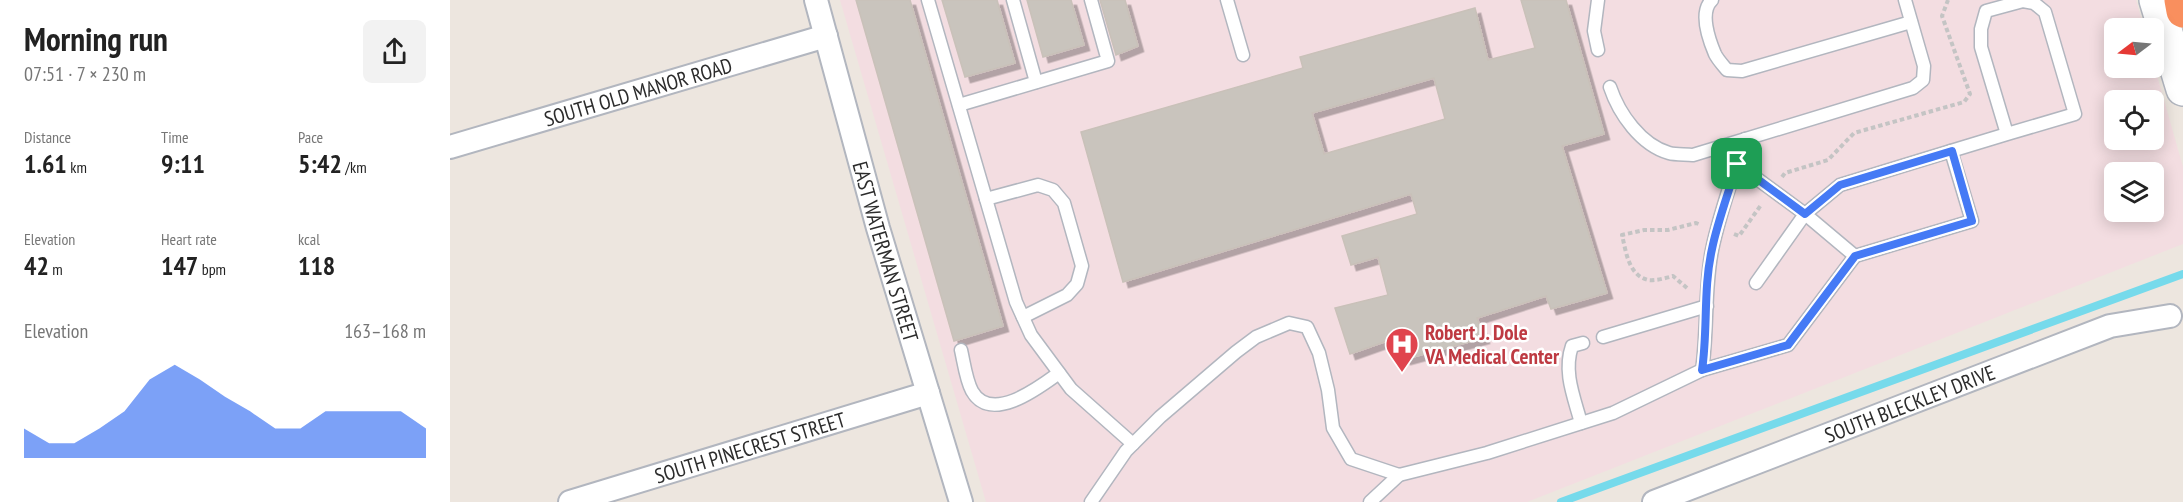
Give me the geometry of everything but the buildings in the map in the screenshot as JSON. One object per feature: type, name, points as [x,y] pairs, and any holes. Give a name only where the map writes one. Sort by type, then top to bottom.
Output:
[{"type":"highway","points":[[2181,0],[2183,11]]},
{"type":"main road","points":[[2156,0],[2183,89]]},
{"type":"street","name":"EAST WATERMAN STREET","points":[[816,0],[878,228],[961,502]]},
{"type":"street","name":"SOUTH OLD MANOR ROAD","points":[[450,147],[826,36]]},
{"type":"street","name":"SOUTH BLECKLEY DRIVE","points":[[1654,502],[2110,326],[2170,316]]},
{"type":"street","name":"SOUTH PINECREST STREET","points":[[570,502],[928,393]]},
{"type":"lane","points":[[928,0],[1016,302],[1031,335],[1071,389],[1133,444]]},
{"type":"lane","points":[[1013,0],[1036,82]]},
{"type":"lane","points":[[959,105],[1108,61],[1091,0]]},
{"type":"lane","points":[[1227,0],[1243,55]]},
{"type":"lane","points":[[1598,0],[1594,31],[1598,50]]},
{"type":"lane","points":[[1712,0],[1709,2],[1705,19],[1716,56],[1727,70],[1742,71],[1911,22]]},
{"type":"lane","points":[[1610,87],[1614,98],[1629,121],[1648,144],[1670,154],[1693,154],[1745,139],[1913,88],[1923,80],[1924,66],[1905,0]]},
{"type":"lane","points":[[1756,283],[1805,214],[1840,185],[2075,114],[2045,12],[2034,3],[2023,1],[1986,12],[1981,28],[1981,47],[2007,134]]},
{"type":"lane","points":[[1702,370],[1707,341],[1707,286],[1710,258],[1745,139]]},
{"type":"lane","points":[[1370,502],[1399,475],[1487,453],[1613,413],[1702,370],[1788,345],[1855,256],[1972,221],[1952,151]]},
{"type":"lane","points":[[1737,164],[1805,214],[1855,256]]},
{"type":"lane","points":[[986,199],[1038,185],[1053,190],[1064,203],[1082,266],[1077,284],[1067,295],[1023,317]]},
{"type":"lane","points":[[1603,337],[1707,306]]},
{"type":"lane","points":[[1091,502],[1133,444],[1168,410],[1256,337],[1289,322],[1307,327],[1319,353],[1328,390],[1333,428],[1351,459],[1399,475]]},
{"type":"lane","points":[[1581,423],[1568,374],[1567,359],[1572,346],[1583,343]]},
{"type":"lane","points":[[961,350],[973,393],[984,402],[998,405],[1031,394],[1059,373]]},
{"type":"path","points":[[1687,288],[1673,276],[1649,280],[1636,274],[1629,262],[1622,235],[1644,230],[1668,230],[1696,223],[1739,236],[1785,173],[1828,160],[1854,133],[1964,102],[1970,94],[1942,16],[1948,0]]},
{"type":"shaded area","name":"Robert J. Dole VA Medical Center","points":[[840,0],[2136,0],[2141,18],[2104,18],[2104,78],[2158,78],[2161,90],[2104,90],[2104,150],[2164,150],[2164,100],[2183,167],[2183,244],[1527,502],[986,502]]},
{"type":"waterway","points":[[1561,502],[2183,274]]},
{"type":"place","name":"Robert J. Dole VA Medical Center","points":[[1402,373]]},
{"type":"route","points":[[1952,151],[1972,221],[1855,256],[1788,345],[1702,370],[1707,341],[1707,286],[1712,249],[1737,164],[1805,214],[1840,185],[1952,151]]}]
